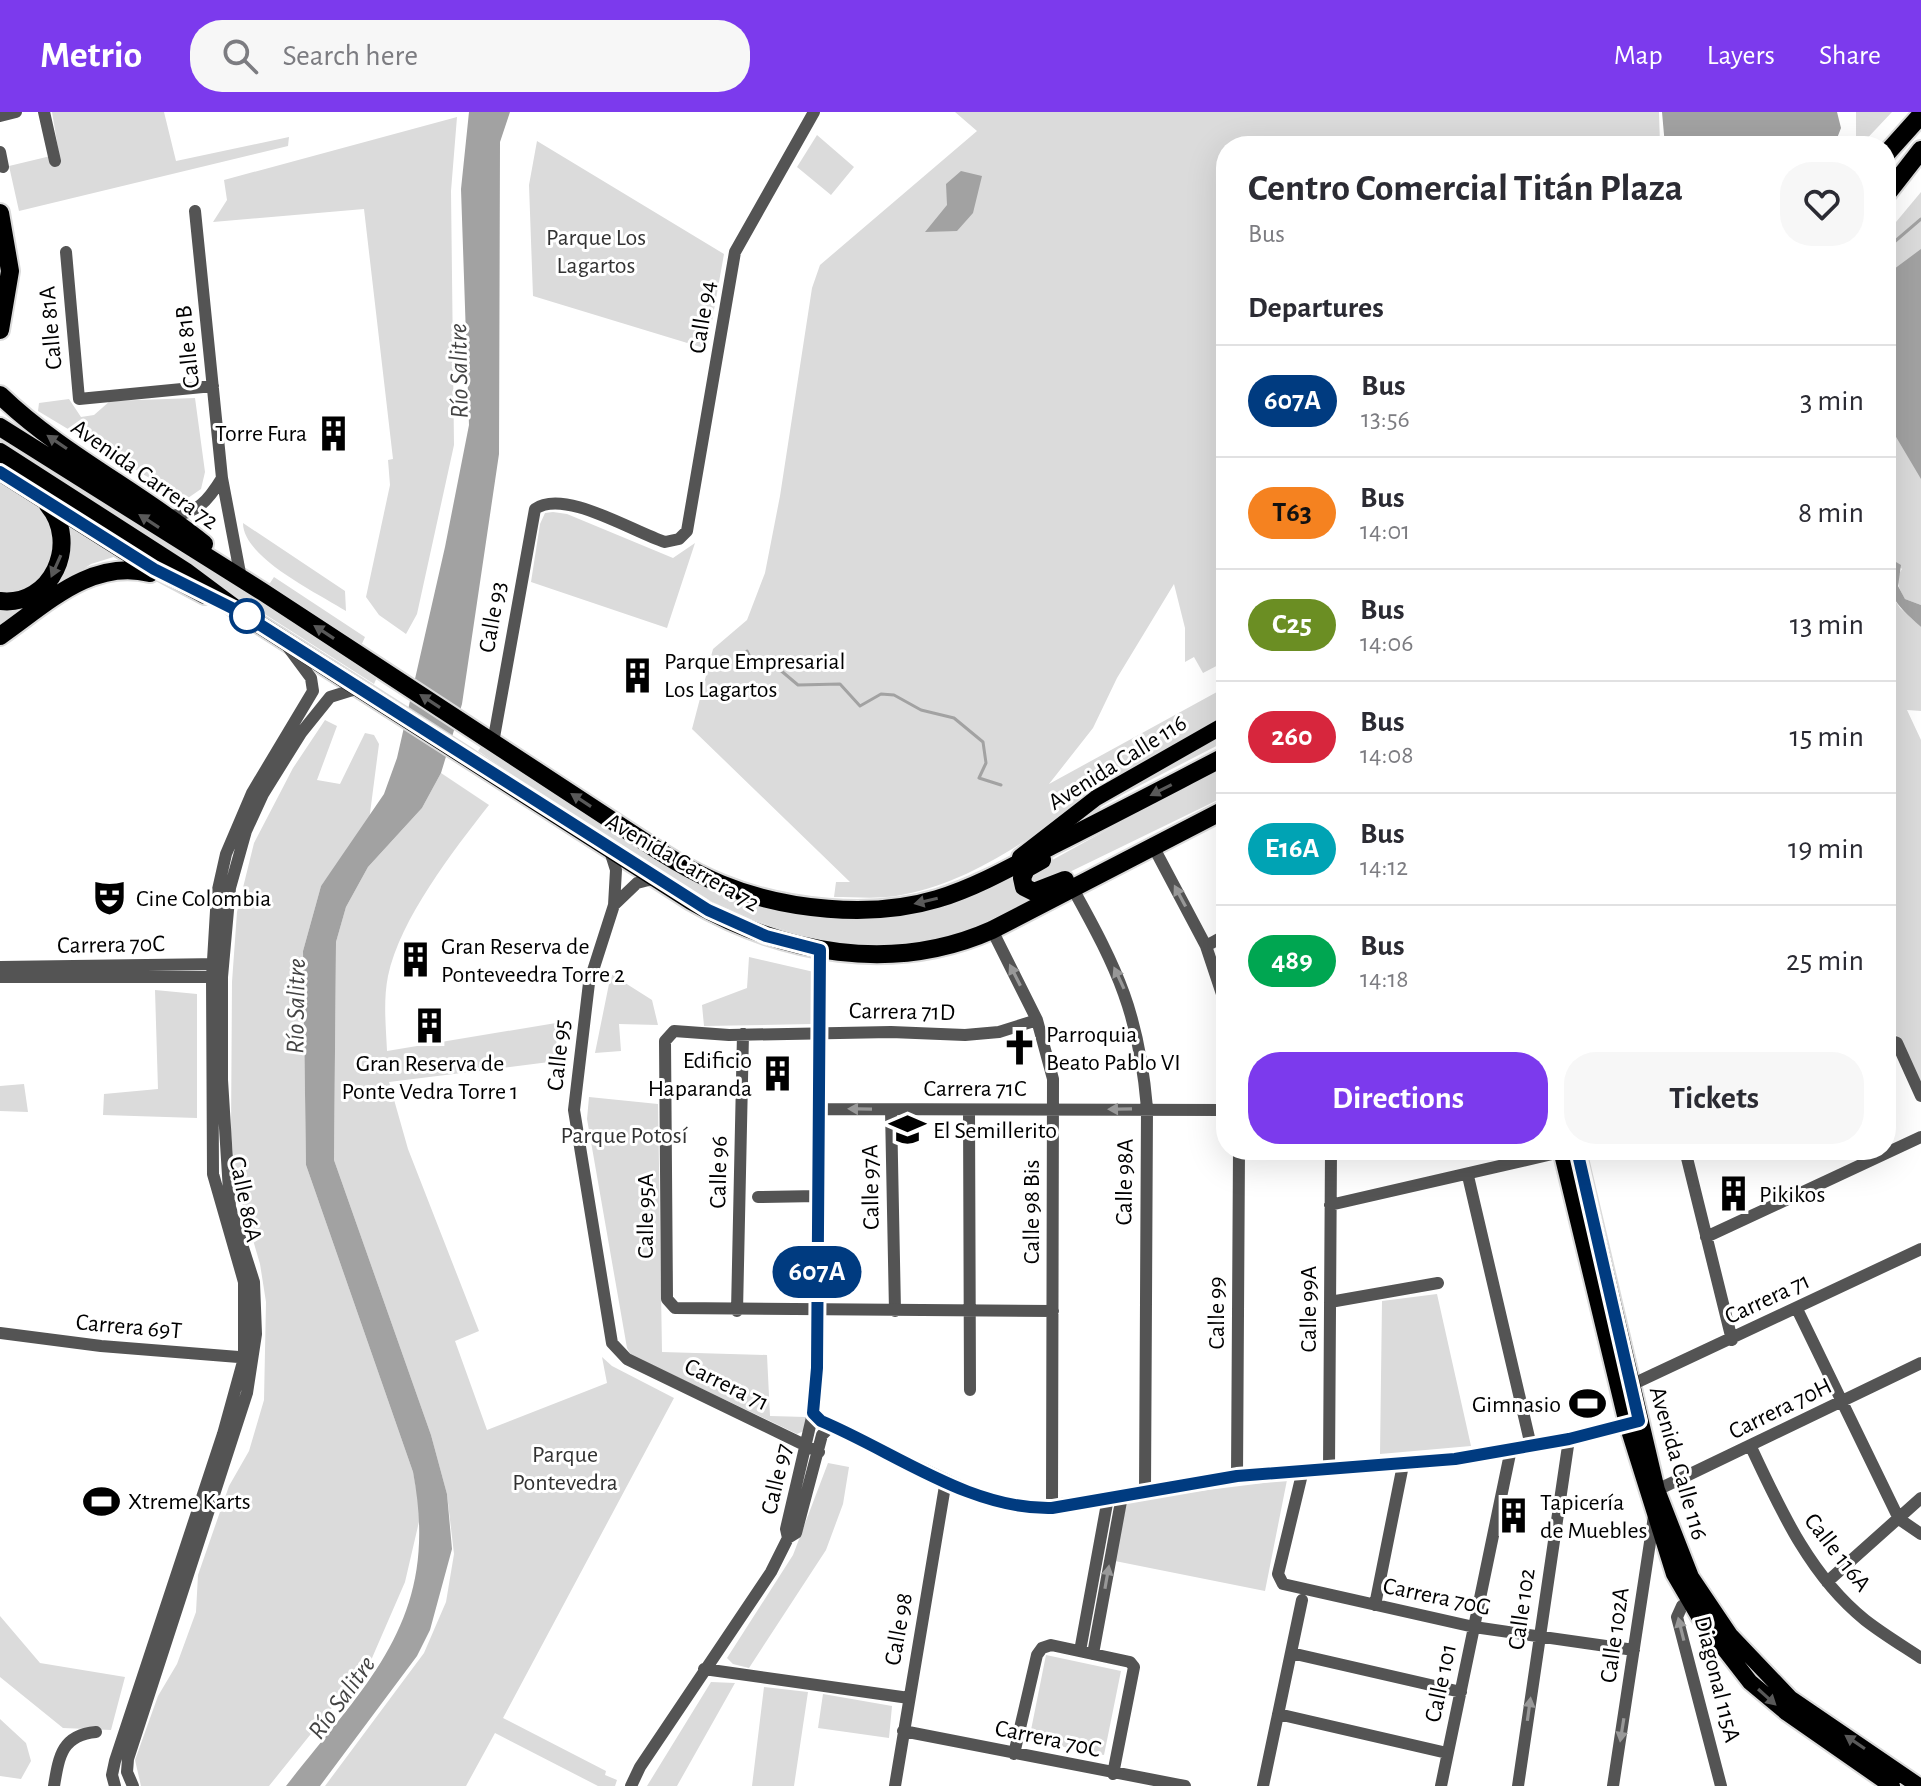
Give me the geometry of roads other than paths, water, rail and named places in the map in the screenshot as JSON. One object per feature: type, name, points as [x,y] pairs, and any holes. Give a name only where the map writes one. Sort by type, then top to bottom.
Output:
[{"type":"highway","points":[[1896,143],[1921,115]]},
{"type":"highway","points":[[1896,182],[1921,150]]},
{"type":"highway","points":[[0,213],[10,271],[0,330]]},
{"type":"highway","points":[[0,377],[24,418]]},
{"type":"highway","name":"Avenida Carrera 72","points":[[0,395],[24,418],[169,516],[263,592]]},
{"type":"highway","name":"Avenida Carrera 72","points":[[0,427],[263,592],[686,867],[747,893],[810,906],[880,909],[936,899],[999,873],[1216,761]]},
{"type":"highway","name":"Avenida Carrera 72","points":[[0,452],[185,571],[240,612],[656,878],[738,925],[820,950],[894,955],[956,944],[992,930],[1216,814]]},
{"type":"highway","name":"Avenida Carrera 72","points":[[0,472],[177,582],[240,612]]},
{"type":"highway","points":[[0,601],[24,599],[38,592],[56,570],[62,551],[61,528],[44,500]]},
{"type":"highway","points":[[0,636],[94,574],[130,569],[177,582]]},
{"type":"highway","points":[[1095,824],[1026,869],[1022,878],[1024,887],[1042,890],[1095,865],[1153,846]]},
{"type":"main road","name":"Avenida Calle 116","points":[[999,873],[1096,798],[1216,730]]},
{"type":"main road","name":"Avenida Calle 116","points":[[1568,1160],[1631,1385],[1633,1422],[1695,1598],[1715,1639],[1764,1694],[1892,1786]]},
{"type":"main road","name":"Avenida Calle 116","points":[[1568,1160],[1666,1554],[1695,1598],[1790,1698],[1919,1786]]},
{"type":"street","points":[[0,116],[16,112]]},
{"type":"street","points":[[44,112],[55,161]]},
{"type":"street","name":"Calle 94","points":[[542,504],[565,502],[663,542],[675,540],[687,531],[735,252],[814,112]]},
{"type":"street","points":[[0,152],[3,167]]},
{"type":"street","name":"Calle 81B","points":[[195,211],[222,478],[240,573]]},
{"type":"street","name":"Calle 81A","points":[[66,252],[79,399],[213,386]]},
{"type":"street","points":[[169,516],[190,514],[200,508],[222,478]]},
{"type":"street","name":"Calle 93","points":[[493,743],[531,517],[542,504]]},
{"type":"street","name":"Calle 86A","points":[[133,1786],[127,1772],[128,1759],[247,1393],[249,1358],[244,1282],[213,1174],[217,894],[226,854],[252,793],[313,691],[311,678],[280,637]]},
{"type":"street","name":"Calle 86A","points":[[217,971],[234,870],[263,794],[324,703],[337,692],[359,688]]},
{"type":"street","points":[[1153,846],[1206,946],[1216,976]]},
{"type":"street","name":"Calle 95","points":[[609,848],[616,870],[614,905],[589,983],[574,1110],[612,1343],[619,1352]]},
{"type":"street","points":[[614,905],[637,883],[656,878]]},
{"type":"street","name":"Calle 98A","points":[[1073,889],[1124,987],[1135,1020],[1147,1108],[1145,1492]]},
{"type":"street","name":"Calle 98 Bis","points":[[992,930],[1048,1049],[1054,1110],[1052,1508]]},
{"type":"street","points":[[1206,946],[1216,940]]},
{"type":"street","name":"Calle 97","points":[[813,1450],[820,950]]},
{"type":"street","name":"Carrera 70C","points":[[0,967],[217,971]]},
{"type":"street","name":"Carrera 70C","points":[[0,977],[217,971]]},
{"type":"street","name":"Carrera 71D","points":[[669,1035],[676,1031],[965,1035],[999,1032],[1037,1020]]},
{"type":"street","name":"Calle 96","points":[[737,1311],[743,1034]]},
{"type":"street","name":"Calle 95A","points":[[669,1035],[665,1041],[668,1303],[675,1308],[737,1311]]},
{"type":"street","points":[[1896,1043],[1921,1096]]},
{"type":"street","name":"Carrera 71C","points":[[819,1109],[1216,1110]]},
{"type":"street","name":"Calle 97A","points":[[891,1110],[895,1311]]},
{"type":"street","points":[[969,1110],[967,1311],[970,1390]]},
{"type":"street","points":[[1896,1149],[1921,1137]]},
{"type":"street","name":"Calle 99","points":[[1237,1476],[1239,1160]]},
{"type":"street","name":"Calle 99A","points":[[1329,1469],[1331,1160]]},
{"type":"street","points":[[1330,1205],[1531,1160]]},
{"type":"street","points":[[1687,1160],[1732,1340]]},
{"type":"street","points":[[1706,1237],[1872,1160]]},
{"type":"street","points":[[1468,1176],[1531,1446]]},
{"type":"street","points":[[758,1197],[818,1196]]},
{"type":"street","name":"Carrera 71","points":[[1631,1385],[1921,1249]]},
{"type":"street","points":[[1330,1302],[1438,1283]]},
{"type":"street","points":[[1797,1309],[1899,1519],[1921,1534]]},
{"type":"street","points":[[737,1311],[1053,1311]]},
{"type":"street","name":"Carrera 69T","points":[[0,1333],[249,1358]]},
{"type":"street","name":"Carrera 71","points":[[619,1352],[813,1450]]},
{"type":"street","name":"Calle 86A","points":[[114,1784],[115,1761],[249,1358]]},
{"type":"street","name":"Carrera 70H","points":[[1657,1490],[1921,1363]]},
{"type":"street","points":[[813,1413],[821,1421],[1009,1506],[1052,1508],[1237,1476],[1403,1465],[1569,1439],[1633,1422]]},
{"type":"street","name":"Calle 97","points":[[631,1786],[640,1767],[704,1669],[771,1572],[788,1538],[786,1529],[813,1450],[824,1431],[838,1428]]},
{"type":"street","name":"Calle 102","points":[[1518,1786],[1569,1439]]},
{"type":"street","name":"Calle 116A","points":[[1751,1447],[1781,1513],[1827,1582],[1864,1619],[1921,1658]]},
{"type":"street","name":"Calle 101","points":[[1441,1786],[1511,1449]]},
{"type":"street","points":[[1375,1605],[1403,1465]]},
{"type":"street","name":"Carrera 70G","points":[[1303,1470],[1278,1574],[1280,1582],[1474,1627],[1634,1650]]},
{"type":"street","name":"Calle 98","points":[[895,1786],[946,1480]]},
{"type":"street","name":"Calle 102A","points":[[1613,1786],[1657,1490]]},
{"type":"street","points":[[1087,1653],[1115,1497]]},
{"type":"street","points":[[1827,1582],[1921,1498]]},
{"type":"street","name":"Diagonal 115A","points":[[1695,1598],[1677,1617],[1721,1786]]},
{"type":"street","points":[[1267,1785],[1302,1600]]},
{"type":"street","points":[[1014,1754],[1037,1655],[1042,1648],[1051,1645],[1130,1662],[1134,1667],[1113,1774]]},
{"type":"street","points":[[1291,1653],[1461,1692]]},
{"type":"street","points":[[704,1669],[909,1698]]},
{"type":"street","points":[[1278,1714],[1447,1753]]},
{"type":"street","name":"Carrera 70C","points":[[903,1731],[1185,1786]]},
{"type":"street","points":[[54,1786],[61,1750],[67,1742],[79,1734],[96,1732]]},
{"type":"waterway","points":[[1896,240],[1921,219]]},
{"type":"waterway","points":[[747,651],[755,668],[779,669],[798,685],[840,684],[860,706],[881,694],[894,695],[921,710],[954,718],[983,742],[986,763],[979,778],[1001,785]]},
{"type":"place","name":"Torre Fura","points":[[333,433]]},
{"type":"place","name":"Parque Empresarial Los Lagartos","points":[[638,675]]},
{"type":"place","name":"Cine Colombia","points":[[110,898]]},
{"type":"place","name":"Gran Reserva de Ponteveedra Torre 2","points":[[415,960]]},
{"type":"place","name":"Gran Reserva de Ponte Vedra Torre 1","points":[[430,1026]]},
{"type":"place","name":"Parroquia Beato Pablo VI","points":[[1020,1048]]},
{"type":"place","name":"Edificio Haparanda","points":[[778,1074]]},
{"type":"place","name":"El Semillerito","points":[[907,1130]]},
{"type":"place","name":"Pikikos","points":[[1733,1194]]},
{"type":"place","name":"Gimnasio","points":[[1587,1404]]},
{"type":"place","name":"Xtreme Karts","points":[[102,1501]]},
{"type":"place","name":"Tapicería de Muebles","points":[[1514,1516]]},
{"type":"park label","name":"Parque Los Lagartos","points":[[596,251]]},
{"type":"park label","name":"Parque Potosí","points":[[624,1135]]},
{"type":"park label","name":"Parque Pontevedra","points":[[565,1468]]},
{"type":"water label","name":"Río Salitre","points":[[458,371]]},
{"type":"water label","name":"Río Salitre","points":[[295,1006]]},
{"type":"water label","name":"Río Salitre","points":[[341,1697]]}]
